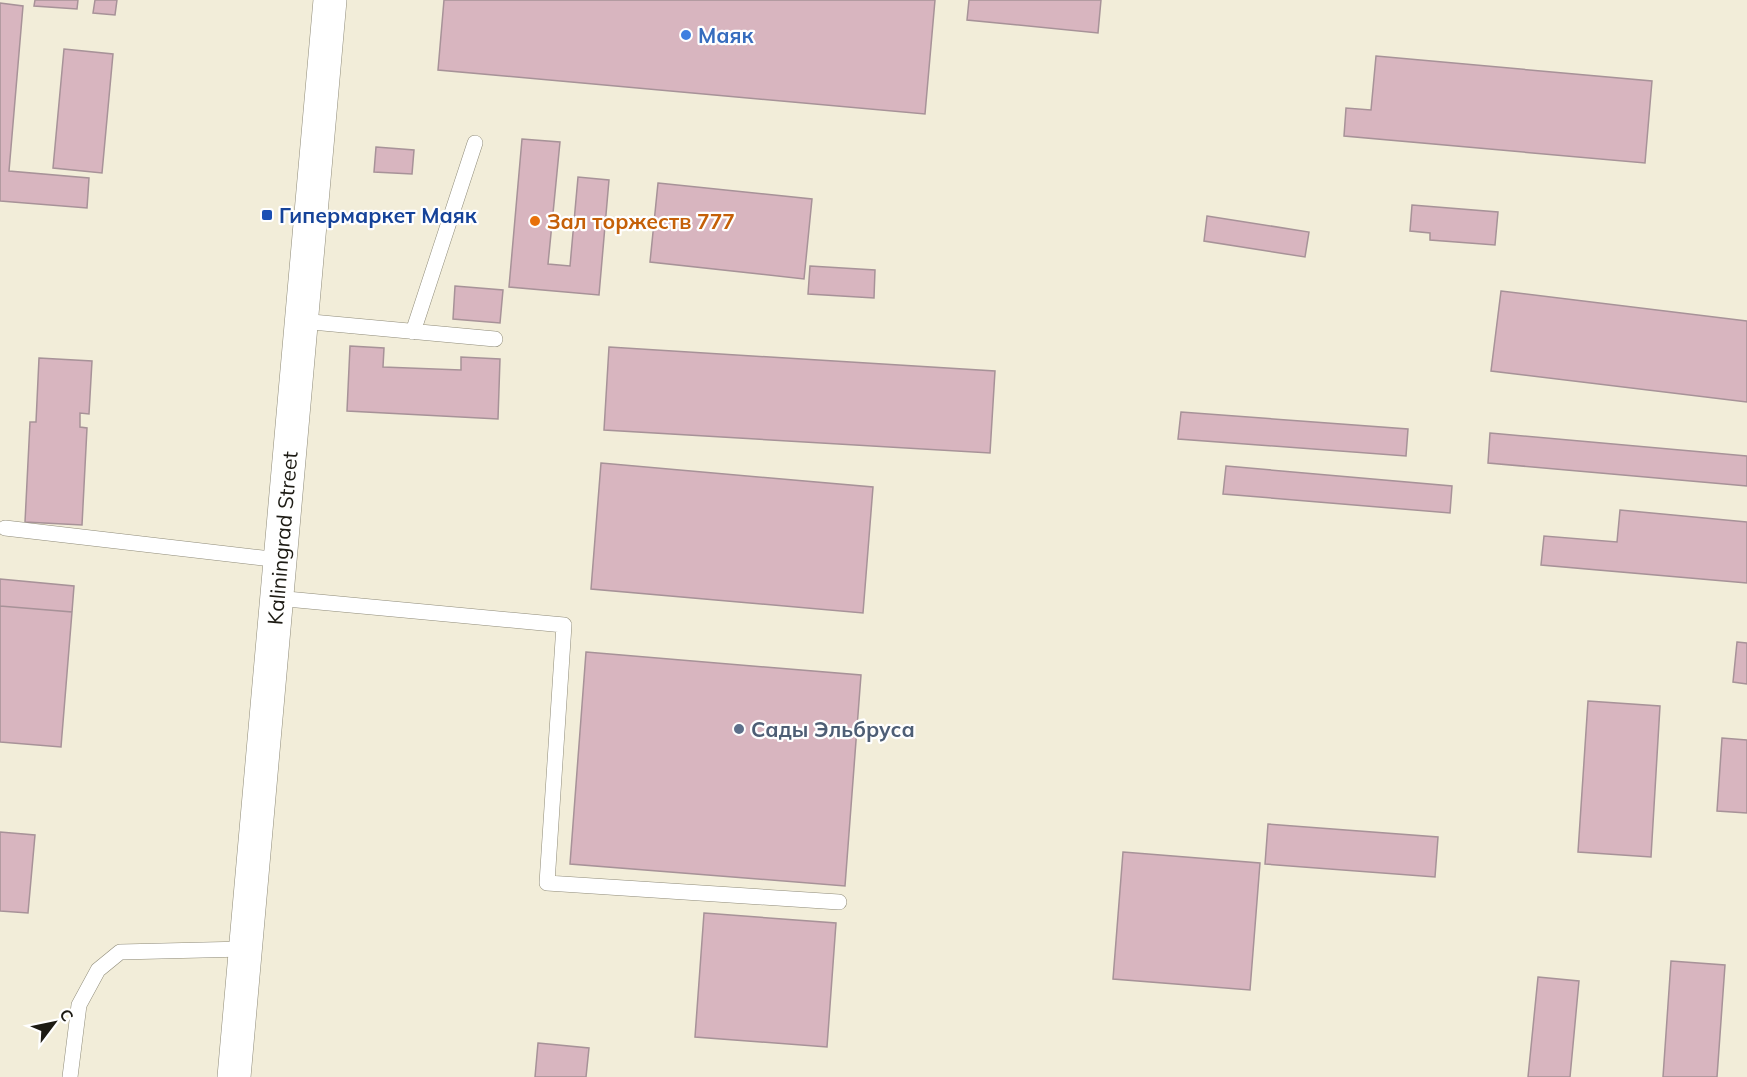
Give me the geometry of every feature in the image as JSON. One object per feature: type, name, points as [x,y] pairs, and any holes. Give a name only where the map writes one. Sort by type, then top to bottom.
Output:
[{"type":"street","name":"Kaliningrad Street","points":[[234,1077],[330,0]]},
{"type":"lane","points":[[413,332],[475,143]]},
{"type":"lane","points":[[302,321],[495,339]]},
{"type":"lane","points":[[5,528],[280,560]]},
{"type":"lane","points":[[276,598],[564,625],[547,883],[839,902]]},
{"type":"lane","points":[[70,1077],[79,1005],[98,970],[120,952],[245,949]]},
{"type":"building","points":[[35,0],[78,0],[77,9],[34,6]]},
{"type":"building","points":[[95,0],[117,0],[115,15],[93,13]]},
{"type":"building","name":"Маяк","points":[[444,0],[935,0],[925,114],[438,70]]},
{"type":"building","points":[[969,0],[1101,0],[1098,33],[967,20]]},
{"type":"building","points":[[0,3],[23,6],[9,171],[89,178],[87,208],[0,201]]},
{"type":"building","points":[[64,49],[113,54],[102,173],[53,168]]},
{"type":"building","points":[[1376,56],[1652,81],[1645,163],[1344,136],[1346,108],[1371,110]]},
{"type":"building","points":[[522,139],[560,142],[548,264],[570,266],[578,177],[609,180],[599,295],[509,287]]},
{"type":"building","points":[[376,147],[414,150],[412,174],[374,172]]},
{"type":"building","points":[[658,183],[812,199],[804,279],[650,262]]},
{"type":"building","points":[[1412,205],[1498,212],[1495,245],[1430,240],[1430,233],[1410,231]]},
{"type":"building","points":[[1207,216],[1309,232],[1305,257],[1204,241]]},
{"type":"building","points":[[810,266],[875,270],[874,298],[808,294]]},
{"type":"building","points":[[455,286],[503,290],[500,323],[453,319]]},
{"type":"building","points":[[1501,291],[1747,321],[1747,402],[1491,371]]},
{"type":"building","points":[[350,346],[384,348],[383,367],[461,370],[461,357],[500,359],[498,419],[347,411]]},
{"type":"building","points":[[609,347],[995,371],[990,453],[604,430]]},
{"type":"building","points":[[39,358],[92,361],[89,414],[80,413],[80,427],[87,428],[82,525],[25,522],[30,422],[36,422]]},
{"type":"building","points":[[1181,412],[1408,429],[1406,456],[1178,439]]},
{"type":"building","points":[[1490,433],[1747,456],[1747,486],[1488,463]]},
{"type":"building","points":[[601,463],[873,487],[863,613],[591,589]]},
{"type":"building","points":[[1226,466],[1452,486],[1450,513],[1223,494]]},
{"type":"building","points":[[1620,510],[1747,522],[1747,583],[1541,565],[1544,536],[1617,542]]},
{"type":"building","points":[[0,579],[74,586],[72,612],[0,606]]},
{"type":"building","points":[[0,606],[72,612],[61,747],[0,742]]},
{"type":"building","points":[[1737,642],[1747,643],[1747,684],[1733,682]]},
{"type":"building","points":[[586,652],[861,675],[845,886],[570,864]]},
{"type":"building","points":[[1588,701],[1660,706],[1651,857],[1578,852]]},
{"type":"building","points":[[1722,738],[1747,740],[1747,813],[1717,811]]},
{"type":"building","points":[[1268,824],[1438,837],[1435,877],[1265,864]]},
{"type":"building","points":[[0,832],[35,835],[28,913],[0,911]]},
{"type":"building","points":[[1123,852],[1260,863],[1250,990],[1113,979]]},
{"type":"building","points":[[704,913],[836,923],[827,1047],[695,1037]]},
{"type":"building","points":[[1671,961],[1725,965],[1717,1077],[1663,1077]]},
{"type":"building","points":[[1538,977],[1579,981],[1570,1077],[1528,1077]]},
{"type":"building","points":[[538,1043],[589,1048],[586,1077],[535,1077]]},
{"type":"place","name":"Маяк","points":[[686,35]]},
{"type":"place","name":"Гипермаркет Маяк","points":[[267,215]]},
{"type":"place","name":"Зал торжеств 777","points":[[535,221]]},
{"type":"place","name":"Сады Эльбруса","points":[[739,729]]}]
